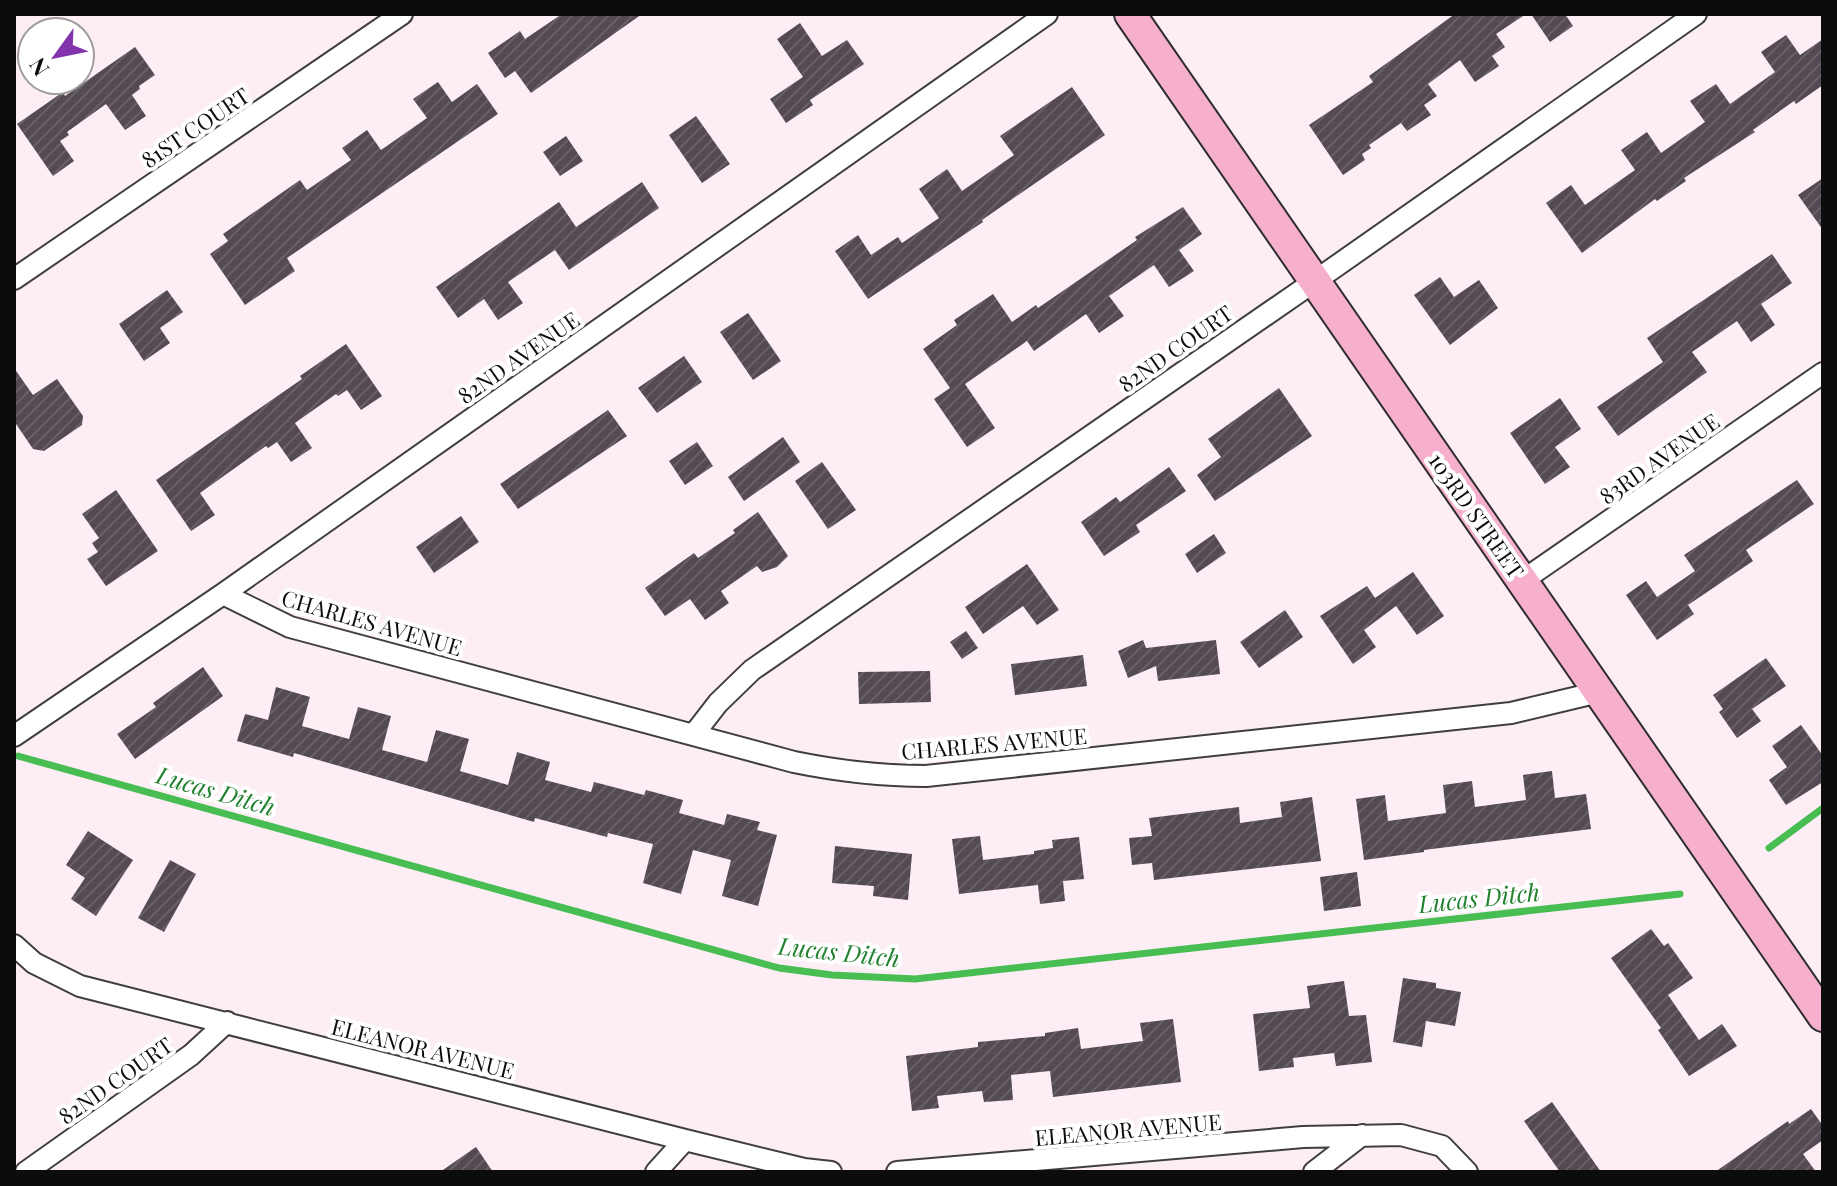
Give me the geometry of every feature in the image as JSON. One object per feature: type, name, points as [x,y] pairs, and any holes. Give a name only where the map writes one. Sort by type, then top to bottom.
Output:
[{"type":"street","name":"81ST COURT","points":[[14,279],[402,14]]},
{"type":"street","name":"82ND AVENUE","points":[[14,736],[223,594],[1047,14]]},
{"type":"street","name":"103RD STREET","points":[[1130,14],[1823,1016]]},
{"type":"street","name":"82ND COURT","points":[[694,734],[718,703],[752,670],[1696,14]]},
{"type":"street","name":"83RD AVENUE","points":[[1522,581],[1823,373]]},
{"type":"street","name":"CHARLES AVENUE","points":[[223,594],[290,627],[837,771],[880,776],[926,776],[1511,713],[1599,692]]},
{"type":"street","name":"ELEANOR AVENUE","points":[[14,945],[34,963],[80,986],[685,1140],[804,1169],[831,1172]]},
{"type":"street","name":"82ND COURT","points":[[26,1172],[191,1055],[227,1022]]},
{"type":"street","name":"ELEANOR AVENUE","points":[[897,1172],[1303,1137],[1362,1135],[1401,1135],[1442,1146],[1467,1172]]},
{"type":"street","points":[[1314,1172],[1362,1135]]},
{"type":"street","points":[[656,1172],[685,1140]]},
{"type":"building","points":[[562,14],[642,14],[531,93],[515,71],[505,78],[488,53],[520,31],[525,39]]},
{"type":"building","points":[[1455,14],[1526,14],[1496,34],[1505,47],[1492,56],[1499,66],[1475,82],[1460,60],[1428,84],[1437,96],[1424,105],[1431,115],[1407,131],[1401,123],[1369,145],[1371,148],[1362,154],[1365,160],[1343,175],[1309,125],[1373,82],[1369,76]]},
{"type":"building","points":[[1531,14],[1565,14],[1573,26],[1550,42]]},
{"type":"building","points":[[800,23],[822,56],[847,40],[864,64],[810,100],[813,105],[786,123],[770,99],[803,77],[777,39]]},
{"type":"building","points":[[1786,35],[1800,55],[1823,39],[1823,85],[1796,104],[1794,101],[1753,130],[1755,132],[1684,178],[1686,181],[1657,201],[1655,199],[1582,253],[1546,203],[1571,185],[1585,205],[1635,170],[1621,150],[1647,132],[1661,153],[1705,122],[1690,101],[1716,84],[1730,104],[1775,72],[1761,52]]},
{"type":"building","points":[[135,47],[155,75],[132,95],[146,116],[125,130],[106,104],[67,132],[69,135],[60,141],[74,161],[53,176],[17,124],[57,96],[96,96],[96,74]]},
{"type":"building","points":[[438,82],[452,102],[477,84],[498,114],[287,258],[295,271],[245,305],[210,254],[228,241],[223,234],[300,180],[307,190],[351,160],[342,148],[367,130],[381,150],[427,118],[413,99]]},
{"type":"building","points":[[1072,87],[1105,135],[868,299],[835,251],[858,235],[871,255],[898,237],[902,243],[939,218],[919,189],[947,169],[962,191],[1014,155],[1000,136]]},
{"type":"building","points":[[696,116],[730,164],[702,183],[669,135]]},
{"type":"building","points":[[566,136],[583,161],[560,176],[543,152]]},
{"type":"building","points":[[1823,178],[1823,230],[1798,195]]},
{"type":"building","points":[[642,182],[659,208],[569,270],[555,250],[508,282],[523,303],[498,320],[484,299],[458,318],[436,287],[559,202],[576,227]]},
{"type":"building","points":[[1183,207],[1202,234],[1179,250],[1194,271],[1169,287],[1154,265],[1109,296],[1124,316],[1099,333],[1086,314],[1034,351],[1027,341],[965,384],[995,428],[967,447],[934,399],[950,388],[923,349],[957,325],[954,320],[993,294],[1012,322],[1036,305],[1038,308],[1137,240],[1135,237]]},
{"type":"building","points":[[1772,254],[1792,283],[1761,304],[1775,325],[1751,342],[1737,321],[1692,352],[1707,372],[1618,436],[1597,407],[1663,362],[1647,338]]},
{"type":"building","points":[[1440,277],[1454,297],[1479,280],[1498,308],[1450,345],[1414,295]]},
{"type":"building","points":[[167,290],[183,312],[160,328],[170,343],[144,361],[119,324]]},
{"type":"building","points":[[748,313],[781,361],[753,380],[720,332]]},
{"type":"building","points":[[346,344],[382,396],[361,410],[347,390],[338,396],[336,394],[295,423],[312,448],[291,462],[277,442],[268,448],[266,446],[200,493],[215,515],[191,531],[156,480],[302,379],[300,376]]},
{"type":"building","points":[[684,356],[702,382],[657,413],[638,388]]},
{"type":"building","points":[[14,368],[33,395],[57,379],[83,416],[82,425],[44,451],[33,449],[14,421]]},
{"type":"building","points":[[1279,388],[1312,436],[1215,501],[1197,475],[1221,457],[1208,439]]},
{"type":"building","points":[[1560,398],[1581,429],[1555,447],[1570,467],[1545,484],[1510,433]]},
{"type":"building","points":[[608,410],[627,436],[518,509],[500,484]]},
{"type":"building","points":[[783,437],[800,462],[744,501],[728,477]]},
{"type":"building","points":[[697,442],[713,466],[685,485],[669,461]]},
{"type":"building","points":[[822,462],[856,510],[828,529],[795,481]]},
{"type":"building","points":[[1169,467],[1186,491],[1136,525],[1140,532],[1104,556],[1081,522],[1116,497],[1120,502]]},
{"type":"building","points":[[1797,480],[1814,504],[1746,550],[1753,561],[1688,605],[1694,614],[1657,640],[1626,595],[1646,581],[1657,597],[1695,571],[1684,555]]},
{"type":"building","points":[[116,490],[158,551],[106,586],[87,559],[98,552],[92,543],[99,538],[82,514]]},
{"type":"building","points":[[758,512],[788,556],[777,567],[762,572],[757,566],[721,591],[729,603],[705,620],[690,599],[665,616],[645,588],[694,553],[698,558],[735,533],[733,530]]},
{"type":"building","points":[[461,516],[479,542],[434,573],[416,547]]},
{"type":"building","points":[[1214,534],[1226,553],[1197,573],[1185,554]]},
{"type":"building","points":[[1027,564],[1059,610],[1037,625],[1023,606],[983,634],[965,607]]},
{"type":"building","points":[[1413,572],[1444,616],[1417,635],[1396,606],[1364,630],[1376,647],[1353,664],[1320,616],[1367,586],[1375,598]]},
{"type":"building","points":[[1285,610],[1303,637],[1259,668],[1240,642]]},
{"type":"building","points":[[966,631],[978,648],[962,659],[950,642]]},
{"type":"building","points":[[1143,640],[1146,648],[1216,640],[1220,674],[1158,681],[1156,666],[1128,678],[1118,651]]},
{"type":"building","points":[[1083,655],[1087,686],[1015,695],[1011,664]]},
{"type":"building","points":[[1766,658],[1786,686],[1752,709],[1761,721],[1737,738],[1719,712],[1723,709],[1713,695]]},
{"type":"building","points":[[203,667],[223,696],[135,759],[117,734],[156,707],[153,703]]},
{"type":"building","points":[[930,671],[931,702],[859,704],[858,672]]},
{"type":"building","points":[[276,687],[310,697],[302,726],[349,739],[358,707],[391,716],[382,750],[427,762],[436,730],[469,739],[460,771],[508,785],[517,752],[550,762],[545,780],[591,792],[594,782],[644,795],[646,790],[683,800],[679,813],[724,825],[727,814],[760,822],[757,830],[777,835],[758,906],[722,896],[731,860],[693,850],[681,894],[643,883],[653,844],[608,833],[607,837],[535,818],[534,822],[294,753],[293,757],[237,741],[245,714],[268,720]]},
{"type":"building","points":[[1801,725],[1823,756],[1823,782],[1786,805],[1769,780],[1787,767],[1772,746]]},
{"type":"building","points":[[1552,771],[1555,798],[1586,794],[1591,829],[1364,860],[1356,799],[1385,795],[1388,821],[1446,813],[1443,785],[1472,781],[1475,807],[1526,800],[1523,775]]},
{"type":"building","points":[[1312,797],[1321,861],[1154,880],[1152,863],[1132,865],[1129,838],[1152,836],[1149,818],[1239,807],[1240,823],[1282,817],[1280,802]]},
{"type":"building","points":[[88,831],[133,860],[96,916],[71,899],[85,878],[66,865]]},
{"type":"building","points":[[980,836],[983,860],[1034,854],[1034,851],[1053,848],[1052,840],[1079,837],[1084,879],[1063,881],[1065,901],[1040,904],[1038,885],[959,894],[952,839]]},
{"type":"building","points":[[835,846],[912,854],[908,900],[873,896],[874,886],[832,883]]},
{"type":"building","points":[[170,860],[196,874],[164,932],[138,918]]},
{"type":"building","points":[[1357,872],[1361,906],[1324,911],[1320,877]]},
{"type":"building","points":[[1651,929],[1664,946],[1668,943],[1693,978],[1668,995],[1699,1040],[1722,1024],[1737,1046],[1689,1076],[1658,1030],[1661,1028],[1611,958]]},
{"type":"building","points":[[1403,978],[1436,983],[1436,988],[1461,992],[1455,1026],[1426,1021],[1422,1047],[1393,1042]]},
{"type":"building","points":[[1344,981],[1349,1016],[1366,1015],[1372,1062],[1336,1066],[1334,1053],[1293,1058],[1294,1067],[1259,1071],[1253,1014],[1310,1008],[1307,986]]},
{"type":"building","points":[[1173,1019],[1181,1082],[1053,1097],[1050,1071],[1011,1075],[1013,1100],[984,1102],[982,1091],[937,1096],[939,1108],[912,1111],[906,1056],[978,1047],[978,1042],[1045,1036],[1045,1033],[1078,1028],[1081,1049],[1143,1041],[1140,1023]]},
{"type":"building","points":[[1552,1102],[1601,1172],[1560,1172],[1524,1121]]},
{"type":"building","points":[[1811,1109],[1823,1126],[1823,1140],[1803,1154],[1816,1172],[1715,1172],[1788,1121],[1789,1124]]},
{"type":"building","points":[[476,1147],[493,1172],[440,1172]]},
{"type":"waterway","name":"Lucas Ditch","points":[[18,756],[779,968],[832,975],[915,979],[1680,894]]},
{"type":"waterway","name":"Lucas Ditch","points":[[1769,848],[1823,808]]}]
